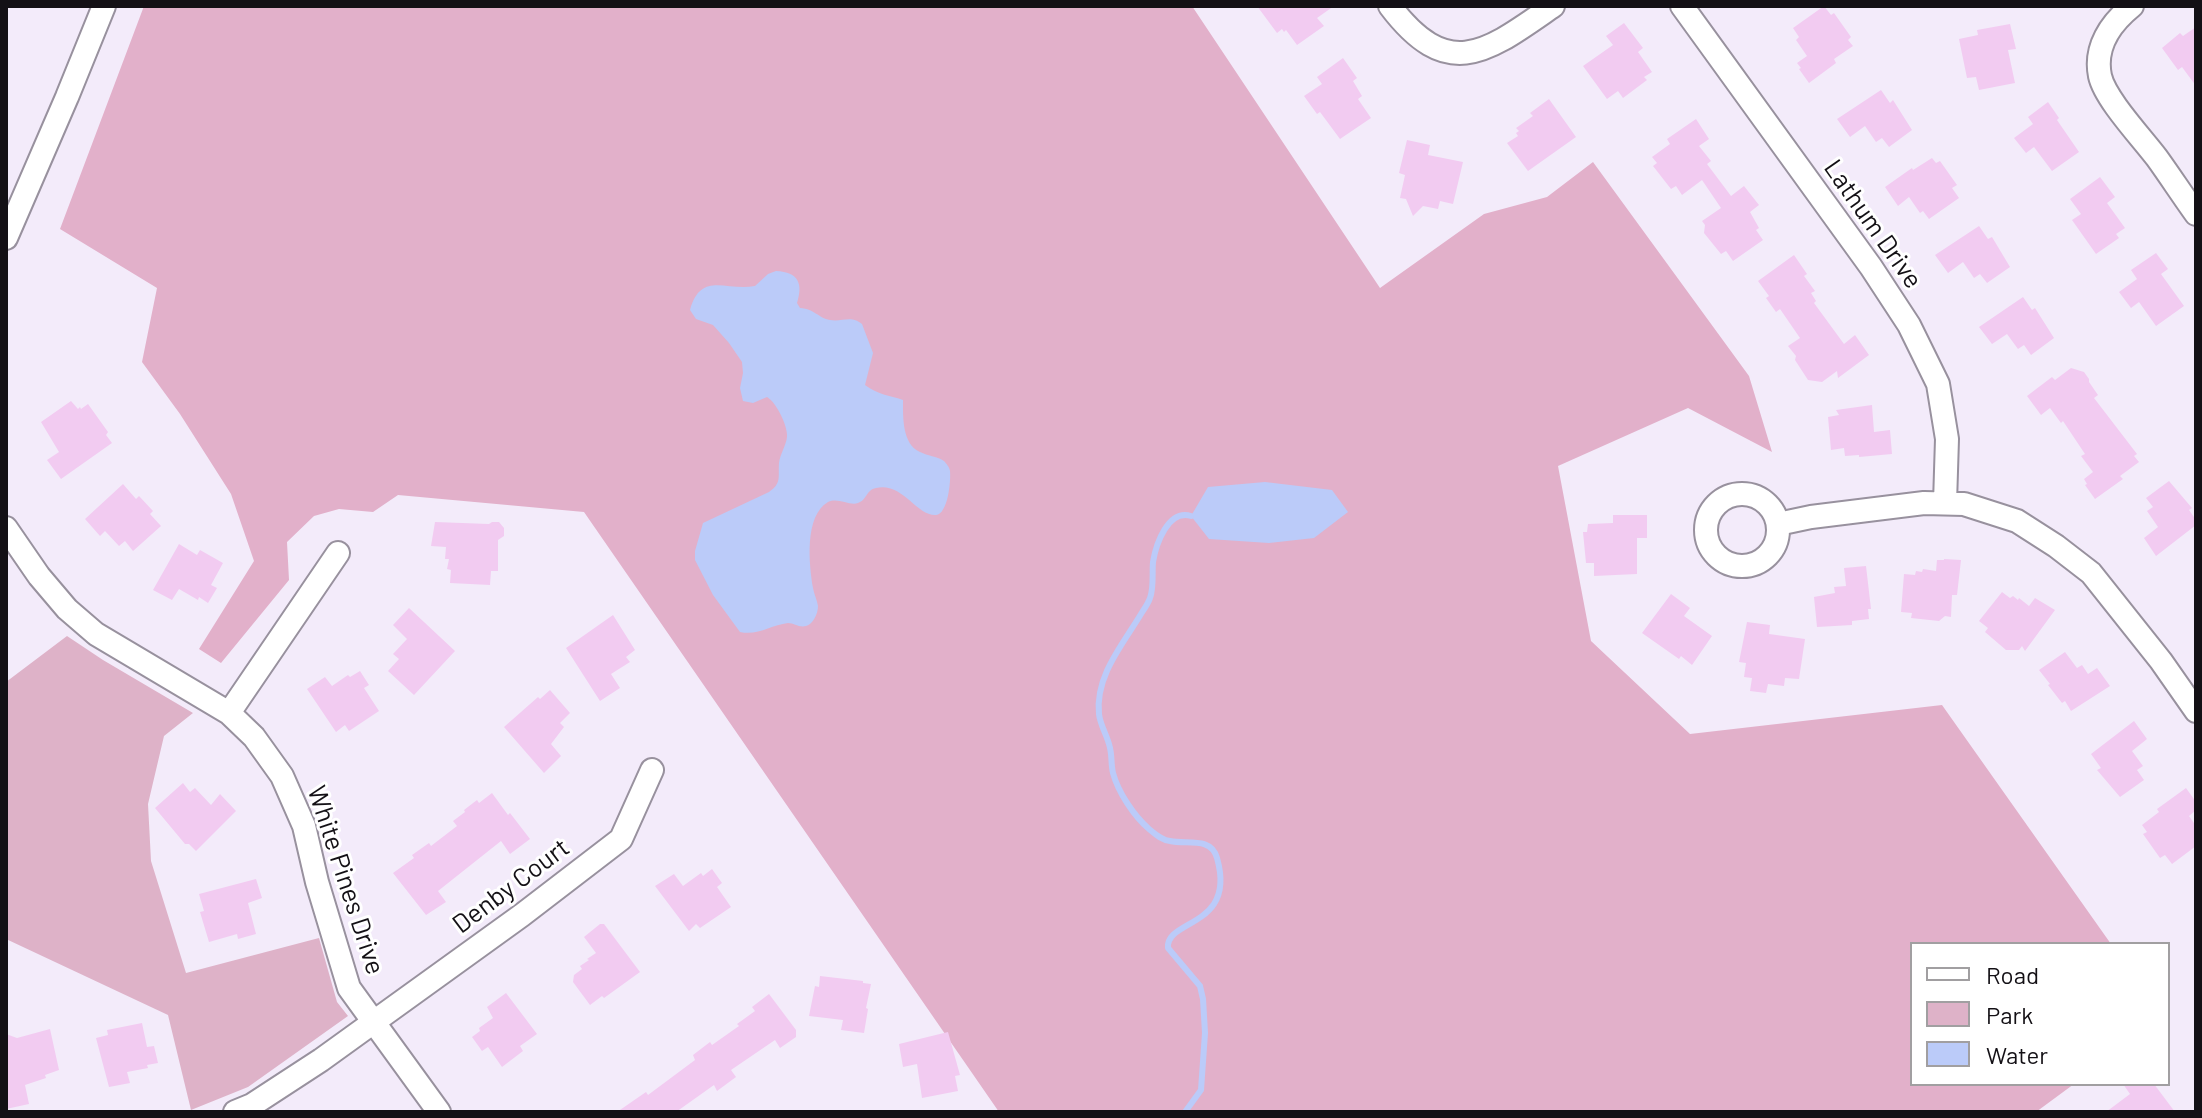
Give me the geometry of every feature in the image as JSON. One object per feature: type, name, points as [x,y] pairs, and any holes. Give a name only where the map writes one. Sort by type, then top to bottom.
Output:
[{"type":"street","points":[[6,238],[104,6]]},
{"type":"street","points":[[1390,6],[1417,38],[1437,48],[1467,54],[1499,43],[1553,6]]},
{"type":"street","name":"Lathum Drive","points":[[1682,6],[1871,267],[1909,325],[1938,384],[1947,439],[1945,503]]},
{"type":"street","points":[[2132,6],[2118,18],[2101,45],[2100,76],[2112,99],[2196,214]]},
{"type":"street","points":[[1778,524],[1915,503],[1964,504],[2017,521],[2091,573],[2161,661],[2196,711]]},
{"type":"street","name":"White Pines Drive","points":[[6,528],[39,576],[67,609],[96,634],[229,713],[254,737],[282,776],[304,826],[317,882],[349,988],[439,1112]]},
{"type":"street","points":[[229,713],[338,553]]},
{"type":"street","name":"Denby Court","points":[[235,1112],[252,1105],[374,1022],[621,839],[652,770]]},
{"type":"green space","points":[[67,636],[193,713],[164,736],[148,804],[151,861],[186,973],[319,938],[337,1002],[348,1016],[248,1087],[191,1110],[168,1015],[6,939],[6,682]]},
{"type":"shaded area","points":[[144,6],[1192,6],[1380,288],[1484,214],[1547,197],[1593,162],[1749,376],[1772,452],[1688,408],[1558,466],[1591,641],[1690,734],[1942,705],[2110,942],[1910,942],[1910,1086],[2071,1086],[2036,1112],[999,1112],[584,512],[398,495],[373,512],[339,509],[314,516],[287,542],[289,580],[221,663],[199,649],[254,561],[231,494],[180,414],[142,362],[157,288],[60,229]]},
{"type":"water","points":[[776,271],[790,274],[797,280],[797,303],[800,308],[826,319],[850,319],[862,324],[873,353],[865,385],[903,400],[905,429],[910,443],[920,452],[944,461],[950,469],[950,482],[946,503],[936,515],[929,514],[902,494],[886,487],[873,489],[858,503],[828,502],[815,518],[810,542],[813,590],[818,606],[815,618],[806,626],[788,623],[747,633],[740,632],[713,595],[695,560],[695,551],[703,523],[776,486],[787,432],[778,409],[767,397],[753,403],[743,401],[740,388],[742,362],[713,325],[696,319],[690,310],[701,290],[708,286],[755,286]]},
{"type":"water","points":[[1265,482],[1332,490],[1348,512],[1314,538],[1269,543],[1209,539],[1191,516],[1208,487]]},
{"type":"building","points":[[1257,6],[1334,6],[1317,18],[1324,26],[1297,45],[1286,30],[1277,33]]},
{"type":"building","points":[[1824,6],[1831,15],[1834,13],[1851,37],[1848,40],[1853,46],[1809,83],[1797,63],[1807,56],[1796,40],[1799,37],[1793,28]]},
{"type":"building","points":[[1624,23],[1643,48],[1638,52],[1652,72],[1644,77],[1647,80],[1623,98],[1618,91],[1607,99],[1583,66],[1613,45],[1606,36]]},
{"type":"building","points":[[2010,24],[2016,49],[2008,50],[2015,83],[1979,90],[1976,77],[1967,78],[1959,39],[1978,35],[1977,30]]},
{"type":"building","points":[[2196,27],[2196,86],[2182,67],[2178,70],[2162,48],[2180,33],[2183,36]]},
{"type":"building","points":[[1343,58],[1357,78],[1353,81],[1362,96],[1358,99],[1371,118],[1340,139],[1304,96],[1322,84],[1317,77]]},
{"type":"building","points":[[1881,90],[1890,103],[1893,100],[1912,130],[1889,147],[1882,138],[1876,142],[1865,126],[1850,137],[1837,119]]},
{"type":"building","points":[[1549,99],[1576,137],[1528,171],[1507,143],[1518,136],[1516,128],[1533,116],[1530,113]]},
{"type":"building","points":[[2048,102],[2079,152],[2052,171],[2034,147],[2026,153],[2014,138],[2033,124],[2028,117]]},
{"type":"building","points":[[1696,119],[1709,139],[1699,146],[1711,161],[1707,164],[1731,196],[1744,186],[1759,205],[1750,212],[1763,240],[1733,261],[1726,251],[1721,254],[1704,233],[1702,221],[1721,208],[1702,180],[1682,195],[1676,186],[1671,189],[1653,166],[1657,163],[1652,157],[1670,144],[1667,139]]},
{"type":"building","points":[[1407,140],[1430,145],[1428,155],[1463,162],[1453,204],[1440,201],[1438,209],[1423,206],[1413,216],[1406,199],[1400,198],[1405,175],[1399,173]]},
{"type":"building","points":[[1932,158],[1936,163],[1940,161],[1957,185],[1952,188],[1959,198],[1929,219],[1923,211],[1920,213],[1909,197],[1898,206],[1885,187]]},
{"type":"building","points":[[2100,177],[2115,197],[2107,203],[2125,228],[2116,234],[2119,238],[2096,254],[2072,220],[2081,214],[2070,199]]},
{"type":"building","points":[[1979,226],[1988,239],[1992,237],[2010,267],[1987,283],[1980,274],[1974,278],[1963,262],[1948,273],[1935,255]]},
{"type":"building","points":[[2156,253],[2168,269],[2161,274],[2184,306],[2156,326],[2139,302],[2131,308],[2119,292],[2137,279],[2131,270]]},
{"type":"building","points":[[1794,255],[1815,291],[1811,293],[1816,301],[1814,303],[1844,344],[1855,335],[1869,355],[1838,378],[1837,371],[1822,382],[1808,380],[1788,346],[1800,338],[1780,309],[1776,312],[1758,281]]},
{"type":"building","points":[[2023,297],[2032,310],[2035,308],[2054,338],[2031,355],[2024,345],[2018,349],[2007,334],[1992,344],[1979,327]]},
{"type":"building","points":[[2071,368],[2084,372],[2098,395],[2094,398],[2137,454],[2134,456],[2139,462],[2120,476],[2123,479],[2095,499],[2085,485],[2084,479],[2093,472],[2081,456],[2085,454],[2063,421],[2061,423],[2050,408],[2041,415],[2027,396],[2052,377],[2055,380]]},
{"type":"building","points":[[71,401],[78,409],[88,404],[112,443],[61,479],[47,460],[59,452],[41,422]]},
{"type":"building","points":[[1872,405],[1874,432],[1890,430],[1892,454],[1859,457],[1845,456],[1844,448],[1831,450],[1828,417],[1839,415],[1836,410]]},
{"type":"building","points":[[2169,481],[2192,508],[2189,510],[2196,525],[2156,556],[2144,538],[2158,527],[2147,511],[2153,507],[2146,498]]},
{"type":"building","points":[[123,484],[136,499],[139,496],[153,511],[150,514],[161,526],[133,551],[125,541],[119,546],[105,531],[100,536],[85,519]]},
{"type":"building","points":[[1613,515],[1647,515],[1647,538],[1637,538],[1637,574],[1594,576],[1594,563],[1586,563],[1583,532],[1587,532],[1588,524],[1613,523]]},
{"type":"building","points":[[435,522],[499,522],[504,528],[504,536],[498,540],[498,571],[491,571],[490,585],[450,583],[451,570],[447,569],[449,559],[445,559],[446,547],[431,546]]},
{"type":"building","points":[[179,544],[197,555],[200,550],[223,563],[211,585],[217,588],[208,603],[179,589],[172,600],[153,590]]},
{"type":"building","points":[[1937,560],[1961,560],[1957,595],[1952,595],[1951,617],[1945,616],[1939,621],[1911,618],[1912,613],[1901,612],[1904,574],[1915,575],[1916,571],[1922,572],[1923,569],[1936,571]]},
{"type":"building","points":[[1866,566],[1871,609],[1868,609],[1869,619],[1852,621],[1852,625],[1817,627],[1814,597],[1835,593],[1834,587],[1846,586],[1844,568]]},
{"type":"building","points":[[2002,592],[2010,598],[2019,598],[2029,606],[2035,598],[2055,610],[2025,651],[2022,646],[2019,650],[2006,650],[1985,632],[1988,628],[1979,621]]},
{"type":"building","points":[[1671,594],[1690,608],[1684,616],[1712,636],[1692,665],[1642,633]]},
{"type":"building","points":[[409,608],[455,651],[414,695],[388,671],[399,659],[393,654],[407,639],[393,625]]},
{"type":"building","points":[[613,615],[635,650],[626,657],[630,662],[611,674],[620,688],[600,701],[566,648]]},
{"type":"building","points":[[1747,622],[1770,625],[1769,634],[1805,639],[1799,679],[1785,678],[1784,686],[1768,684],[1766,693],[1750,691],[1752,678],[1744,677],[1746,663],[1739,662]]},
{"type":"building","points":[[2065,652],[2077,668],[2082,665],[2088,674],[2097,668],[2110,686],[2071,711],[2039,670]]},
{"type":"building","points":[[360,671],[369,685],[364,688],[379,711],[349,731],[345,725],[336,732],[307,689],[325,677],[332,686]]},
{"type":"building","points":[[550,690],[570,713],[560,723],[564,727],[551,744],[561,756],[544,773],[504,727]]},
{"type":"building","points":[[2134,721],[2147,739],[2132,751],[2143,766],[2137,770],[2144,780],[2120,797],[2097,770],[2101,768],[2091,754]]},
{"type":"building","points":[[183,783],[190,792],[195,788],[211,805],[220,794],[236,811],[196,851],[185,844],[155,808]]},
{"type":"building","points":[[2186,788],[2196,802],[2196,810],[2189,816],[2196,826],[2196,846],[2172,864],[2165,855],[2160,858],[2143,834],[2147,832],[2142,825],[2159,812],[2157,809]]},
{"type":"building","points":[[492,793],[530,839],[510,854],[501,841],[438,891],[446,902],[426,915],[393,873],[414,858],[412,855],[429,843],[431,846],[457,826],[453,821],[464,810]]},
{"type":"building","points":[[712,869],[722,883],[717,887],[731,907],[700,928],[696,924],[689,931],[655,886],[674,874],[683,886]]},
{"type":"building","points":[[256,879],[262,898],[248,903],[256,934],[238,939],[237,934],[209,942],[200,912],[204,911],[199,894]]},
{"type":"building","points":[[604,924],[640,972],[590,1005],[573,982],[574,975],[582,969],[580,966],[596,953],[584,937]]},
{"type":"building","points":[[820,976],[871,984],[864,1033],[841,1030],[843,1020],[809,1016]]},
{"type":"building","points":[[506,993],[537,1034],[520,1046],[523,1051],[502,1067],[488,1047],[482,1051],[472,1037],[493,1018],[487,1007]]},
{"type":"building","points":[[769,994],[796,1030],[796,1037],[780,1048],[775,1040],[731,1070],[736,1077],[717,1091],[714,1085],[676,1112],[617,1112],[646,1092],[648,1095],[695,1060],[693,1055],[710,1042],[712,1045],[739,1026],[737,1024],[755,1011],[752,1007]]},
{"type":"building","points":[[142,1023],[147,1047],[154,1046],[158,1063],[127,1072],[130,1083],[109,1087],[96,1038],[108,1035],[107,1030]]},
{"type":"building","points":[[50,1029],[59,1070],[25,1085],[29,1104],[6,1109],[6,1034],[17,1038]]},
{"type":"building","points":[[948,1032],[960,1075],[955,1076],[958,1091],[922,1098],[917,1064],[903,1067],[899,1044]]},
{"type":"building","points":[[2124,1086],[2156,1086],[2175,1112],[2106,1112],[2130,1094]]},
{"type":"waterway","points":[[1185,1112],[1201,1090],[1205,1033],[1203,999],[1200,986],[1168,948],[1170,939],[1209,910],[1217,898],[1221,881],[1217,858],[1214,851],[1204,844],[1161,838],[1132,811],[1113,773],[1111,751],[1100,718],[1099,700],[1112,661],[1150,598],[1153,562],[1160,538],[1176,518],[1191,516]]}]
